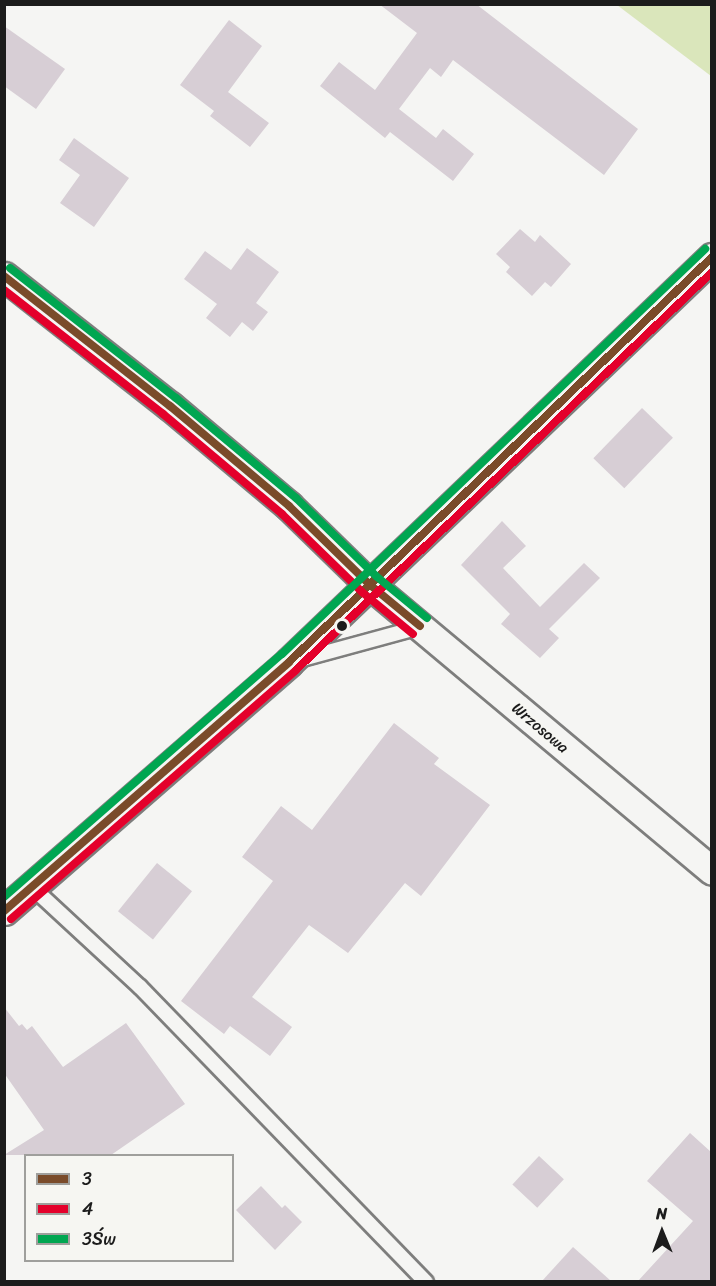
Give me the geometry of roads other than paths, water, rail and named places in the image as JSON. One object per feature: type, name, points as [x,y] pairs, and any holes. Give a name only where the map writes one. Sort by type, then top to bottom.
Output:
[{"type":"street","points":[[4,911],[289,663],[711,257]]},
{"type":"street","name":"Wrzosowa","points":[[4,276],[170,406],[289,506],[369,584],[711,871]]},
{"type":"lane","points":[[289,663],[420,627]]},
{"type":"lane","points":[[33,888],[48,905],[140,987],[426,1281]]}]
